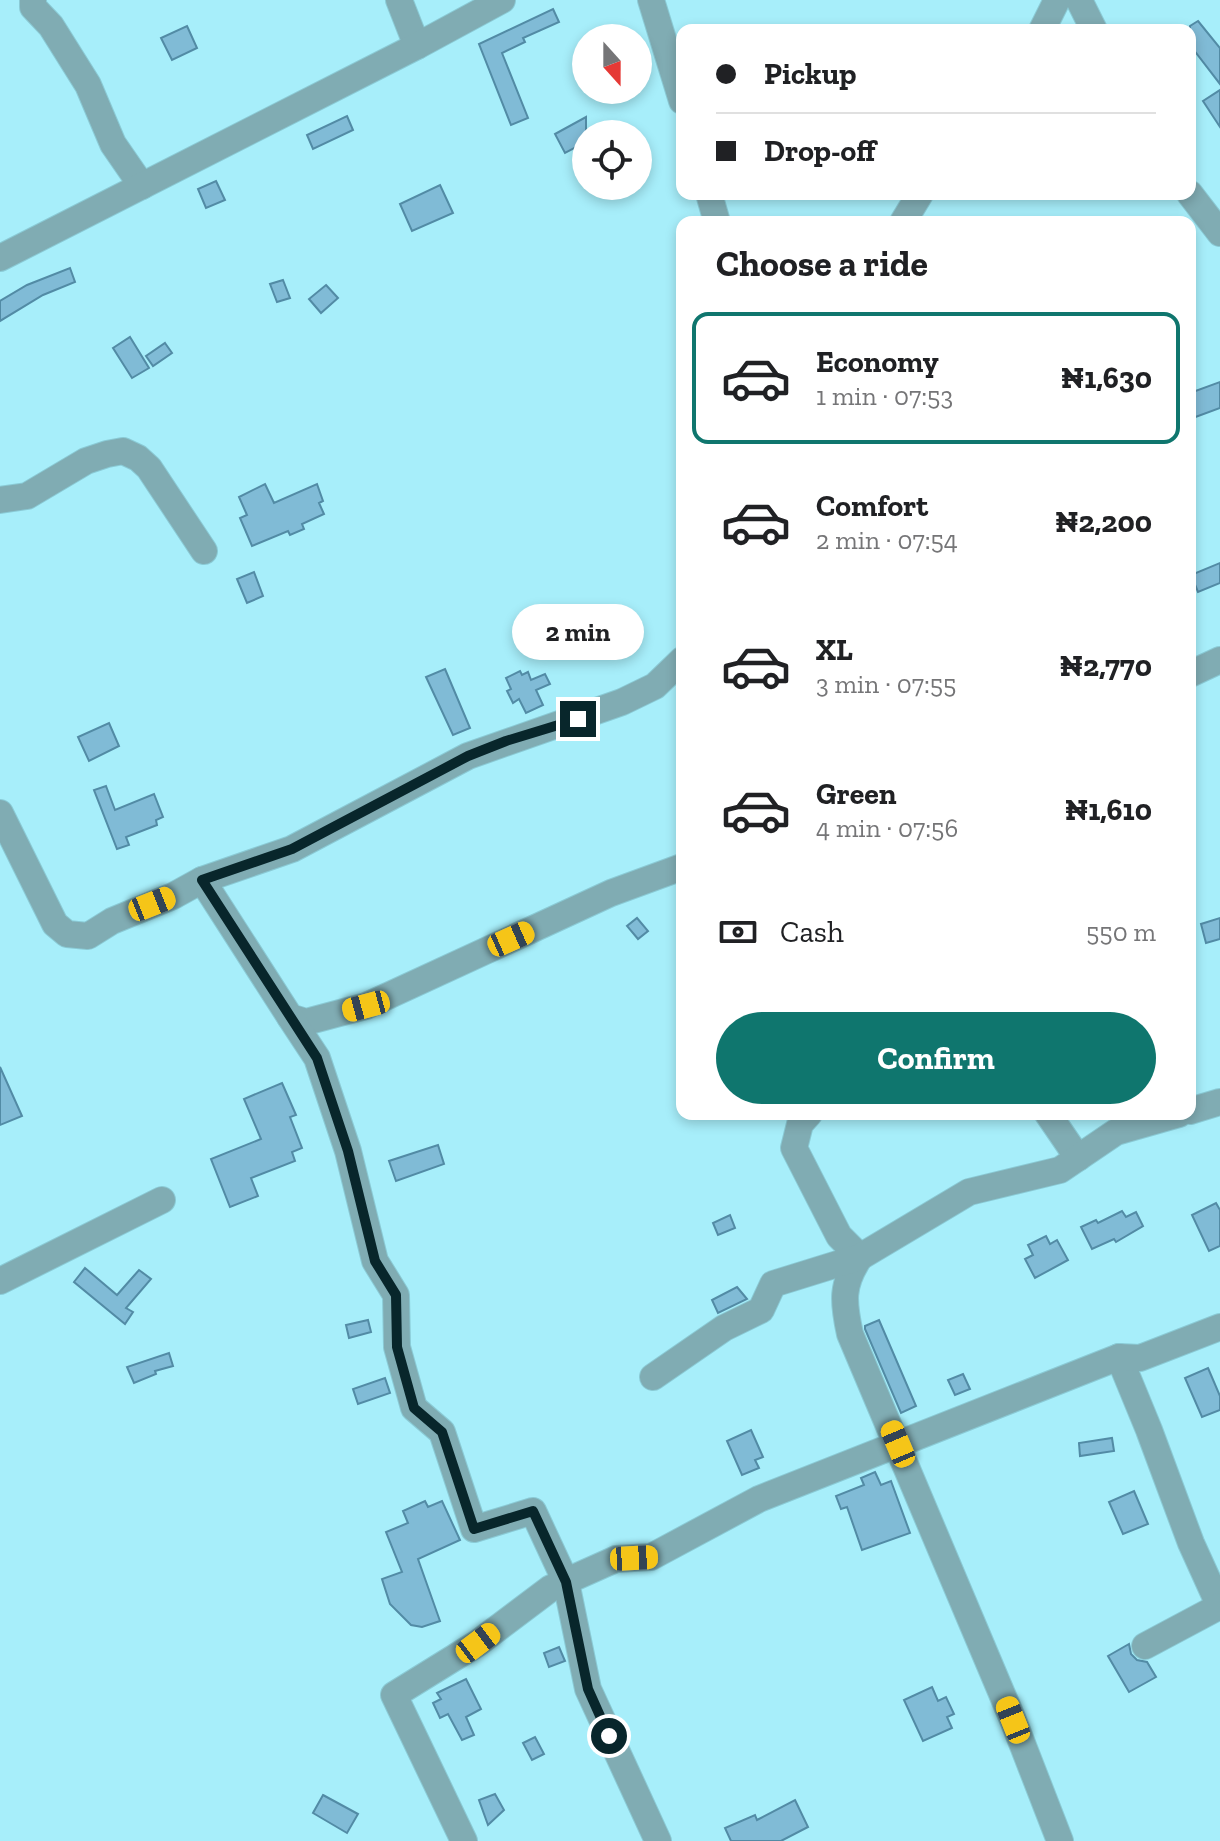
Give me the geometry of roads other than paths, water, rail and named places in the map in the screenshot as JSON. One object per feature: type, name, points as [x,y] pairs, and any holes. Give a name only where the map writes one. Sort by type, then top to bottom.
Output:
[{"type":"street","points":[[33,0],[33,7],[51,26],[88,85],[113,144],[142,186]]},
{"type":"street","points":[[399,0],[417,46]]},
{"type":"street","points":[[0,258],[502,0]]},
{"type":"street","points":[[651,0],[676,81]]},
{"type":"street","points":[[1045,24],[1057,0]]},
{"type":"street","points":[[1079,0],[1091,24]]},
{"type":"street","points":[[1195,200],[1220,233]]},
{"type":"street","points":[[0,500],[27,496],[86,461],[123,451],[149,468],[204,551]]},
{"type":"street","points":[[1196,671],[1220,660]]},
{"type":"street","points":[[0,813],[55,924],[67,934],[88,936],[112,921],[173,896],[202,880],[292,849],[468,756],[622,702],[655,686],[676,666]]},
{"type":"street","points":[[290,1017],[306,1022],[366,1006],[611,893],[676,869]]},
{"type":"street","points":[[202,880],[317,1058],[348,1151],[375,1261],[396,1295],[397,1347],[414,1408],[442,1432],[474,1529],[533,1511],[566,1582],[588,1689],[658,1841]]},
{"type":"street","points":[[1196,1109],[1220,1102]]},
{"type":"street","points":[[804,1120],[794,1148],[839,1236],[860,1257]]},
{"type":"street","points":[[1052,1120],[1078,1158]]},
{"type":"street","points":[[653,1377],[724,1328],[761,1310],[773,1284],[860,1257],[969,1192],[1060,1170],[1116,1132],[1158,1120]]},
{"type":"street","points":[[0,1281],[162,1200]]},
{"type":"street","points":[[860,1257],[848,1274],[844,1306],[850,1334],[1060,1841]]},
{"type":"street","points":[[464,1841],[394,1695],[478,1643],[551,1588],[616,1559],[651,1557],[759,1499],[1119,1357],[1140,1358],[1220,1327]]},
{"type":"street","points":[[1119,1357],[1191,1543],[1220,1607],[1145,1646]]}]
